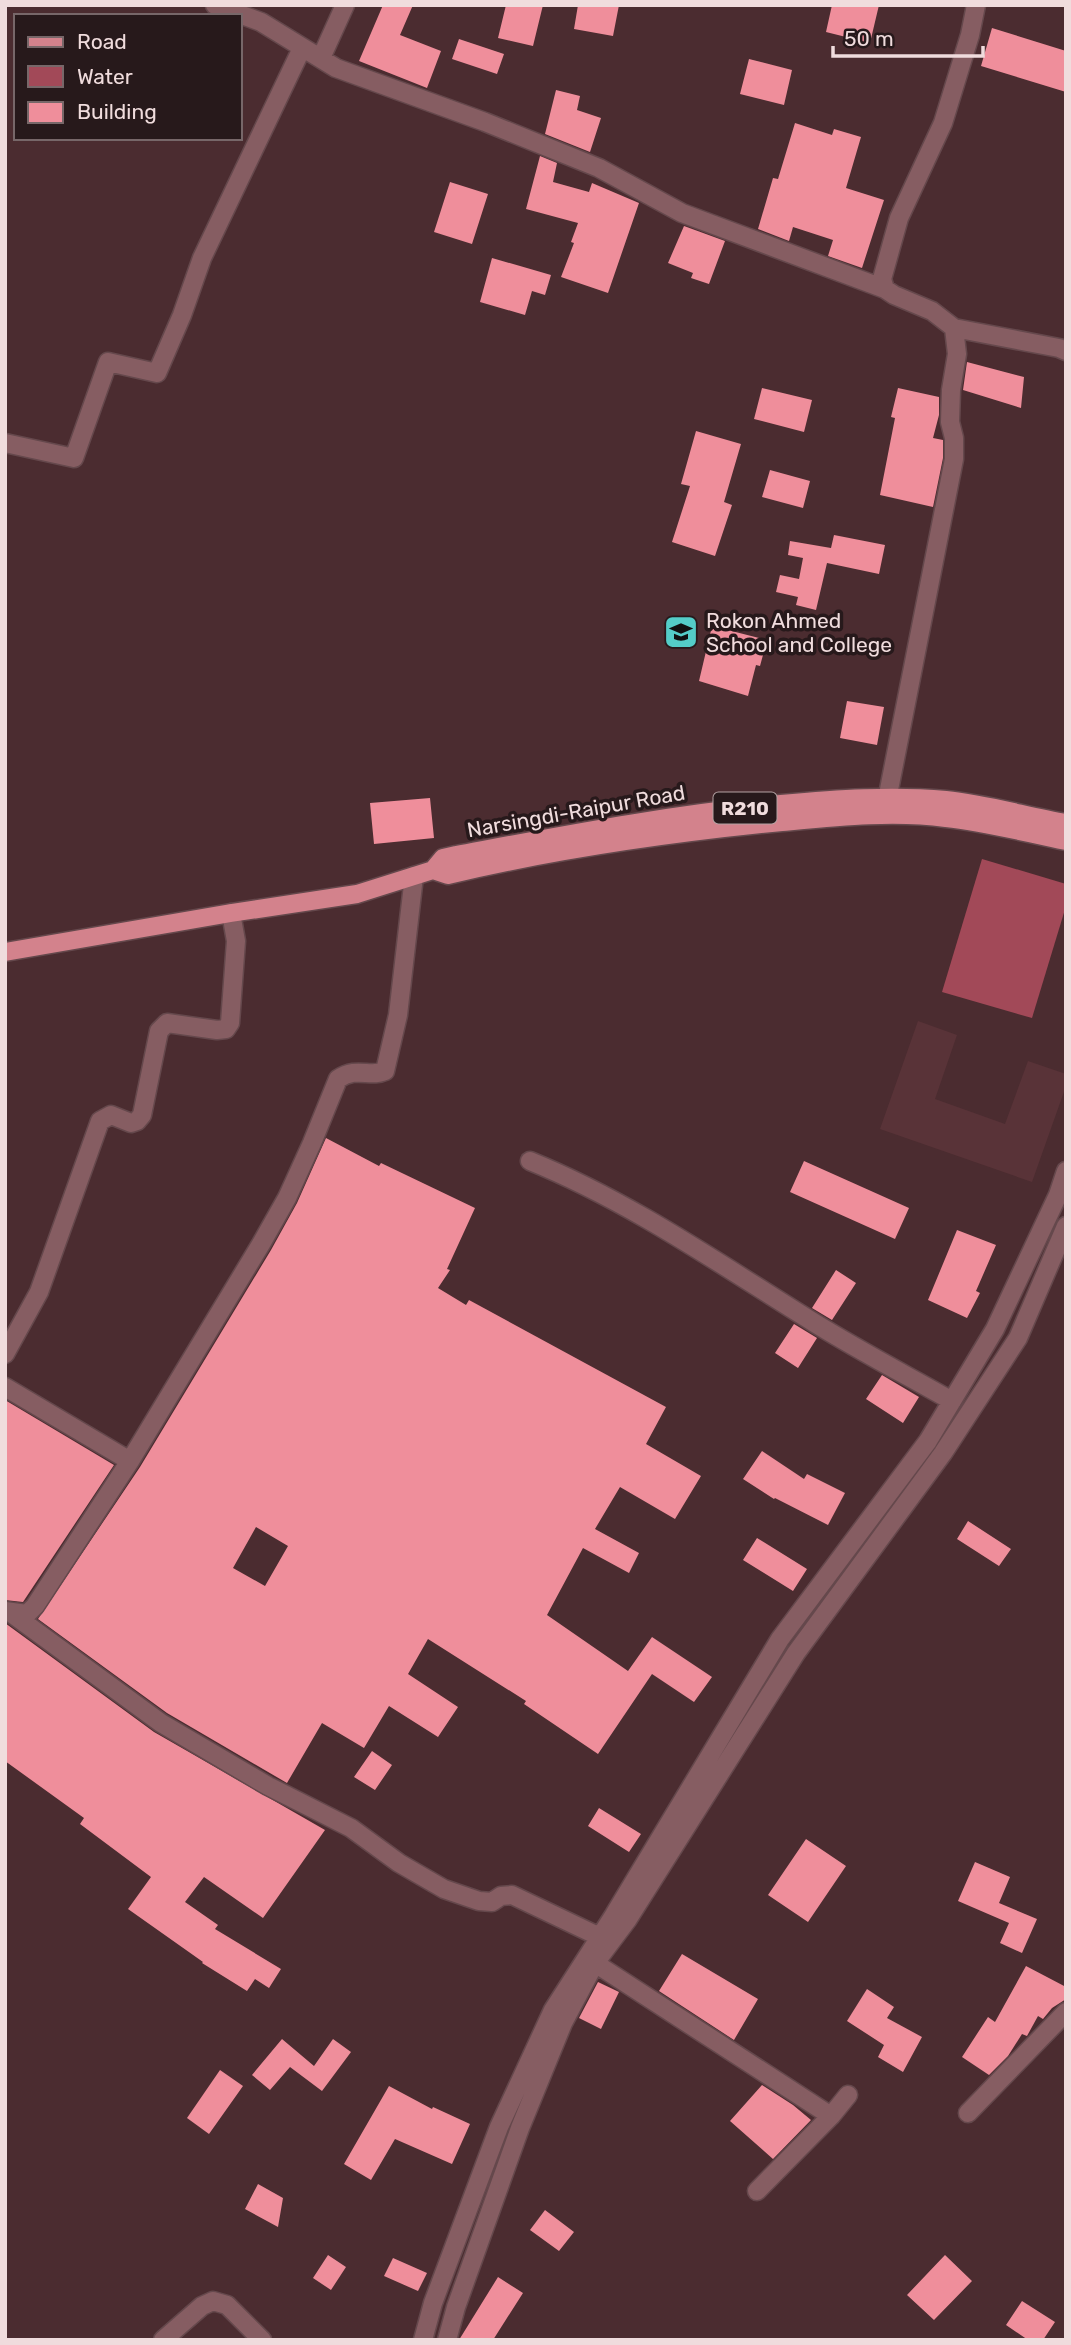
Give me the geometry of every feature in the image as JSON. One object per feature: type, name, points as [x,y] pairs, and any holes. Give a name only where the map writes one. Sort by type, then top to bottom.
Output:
[{"type":"main road","name":"Narsingdi-Raipur Road","points":[[5,951],[356,894],[433,870],[443,858],[600,828],[726,809],[886,797],[948,801],[1066,823]]},
{"type":"main road","name":"Narsingdi-Raipur Road","points":[[433,870],[448,875],[605,844],[728,827],[885,816],[947,818],[1066,841]]},
{"type":"street","points":[[215,5],[239,14]]},
{"type":"street","points":[[321,58],[345,5]]},
{"type":"street","points":[[885,289],[882,279],[899,218],[943,123],[970,35],[976,5]]},
{"type":"street","points":[[242,15],[261,22],[336,68],[485,122],[599,168],[682,213],[885,289],[932,311],[954,328],[1066,351]]},
{"type":"street","points":[[5,443],[74,458],[108,362],[157,373],[182,315],[202,258],[302,48]]},
{"type":"street","points":[[885,816],[886,797],[954,459],[954,438],[950,422],[951,390],[957,354],[954,328]]},
{"type":"street","points":[[8,1612],[27,1614],[35,1606],[130,1461],[287,1198],[313,1143],[337,1080],[345,1074],[357,1071],[385,1071],[398,1015],[414,876]]},
{"type":"street","points":[[5,1354],[39,1292],[100,1121],[111,1115],[131,1124],[142,1115],[162,1025],[167,1023],[217,1030],[226,1029],[230,1023],[236,941],[231,913]]},
{"type":"street","points":[[530,1161],[564,1174],[691,1244],[815,1323],[952,1401]]},
{"type":"street","points":[[447,2340],[456,2307],[520,2128],[600,1937],[779,1639],[928,1441],[995,1329],[1058,1195],[1066,1171]]},
{"type":"street","points":[[423,2340],[433,2303],[499,2127],[553,2010],[591,1960],[628,1919],[796,1653],[943,1452],[1018,1338],[1066,1226]]},
{"type":"street","points":[[5,1387],[130,1461]]},
{"type":"street","points":[[8,1612],[162,1723],[268,1786],[351,1828],[399,1863],[444,1889],[479,1901],[492,1902],[501,1896],[512,1895],[600,1937]]},
{"type":"street","points":[[591,1960],[831,2116]]},
{"type":"street","points":[[968,2113],[1066,2012]]},
{"type":"street","points":[[757,2191],[831,2116],[848,2095]]},
{"type":"street","points":[[163,2340],[202,2306],[213,2301],[227,2305],[262,2340]]},
{"type":"shaded area","points":[[918,1021],[957,1035],[935,1099],[1005,1124],[1028,1061],[1066,1074],[1066,1086],[1032,1182],[880,1129]]},
{"type":"water","points":[[982,859],[1066,884],[1066,906],[1032,1018],[942,992]]},
{"type":"building","points":[[383,5],[413,5],[400,35],[441,51],[427,88],[359,61]]},
{"type":"building","points":[[506,5],[543,5],[533,46],[498,38]]},
{"type":"building","points":[[578,5],[619,5],[613,36],[574,29]]},
{"type":"building","points":[[832,5],[879,5],[870,43],[826,32]]},
{"type":"building","points":[[992,28],[1066,51],[1066,92],[981,66]]},
{"type":"building","points":[[459,39],[504,54],[497,74],[452,59]]},
{"type":"building","points":[[749,59],[792,70],[784,105],[740,94]]},
{"type":"building","points":[[556,90],[580,96],[577,110],[601,118],[590,152],[545,134]]},
{"type":"building","points":[[795,123],[832,135],[834,129],[861,137],[846,188],[884,200],[862,268],[828,256],[833,240],[793,227],[789,241],[758,229],[773,178],[778,179]]},
{"type":"building","points":[[540,156],[557,163],[553,182],[589,192],[592,183],[639,203],[608,293],[561,277],[574,243],[571,242],[578,223],[526,209]]},
{"type":"building","points":[[450,182],[488,194],[472,244],[434,232]]},
{"type":"building","points":[[684,226],[725,241],[709,284],[691,278],[693,273],[668,263]]},
{"type":"building","points":[[492,258],[551,275],[545,295],[532,291],[525,315],[480,302]]},
{"type":"building","points":[[967,362],[1024,377],[1021,408],[963,390]]},
{"type":"building","points":[[762,388],[812,400],[804,432],[754,419]]},
{"type":"building","points":[[898,388],[939,397],[939,415],[933,438],[943,440],[943,458],[933,507],[880,495]]},
{"type":"building","points":[[696,431],[741,444],[724,502],[732,505],[715,556],[672,542],[690,486],[681,484]]},
{"type":"building","points":[[770,470],[810,481],[803,508],[762,497]]},
{"type":"building","points":[[834,535],[885,545],[879,574],[827,563],[816,610],[796,605],[798,597],[776,592],[780,575],[799,579],[803,558],[788,555],[790,541],[831,548]]},
{"type":"building","points":[[712,626],[767,640],[760,666],[756,665],[748,696],[699,681]]},
{"type":"building","points":[[847,701],[884,707],[877,745],[840,738]]},
{"type":"building","points":[[430,798],[434,838],[374,844],[370,803]]},
{"type":"building","points":[[326,1138],[379,1166],[381,1163],[475,1208],[447,1269],[450,1270],[438,1288],[466,1305],[469,1300],[666,1407],[646,1444],[701,1476],[675,1519],[620,1487],[595,1529],[639,1553],[629,1573],[583,1548],[547,1615],[628,1671],[652,1637],[712,1677],[694,1702],[652,1674],[598,1754],[524,1704],[526,1701],[428,1639],[408,1674],[458,1707],[438,1737],[389,1706],[364,1748],[322,1723],[287,1783],[167,1713],[38,1619],[140,1467],[297,1203]],"holes":[[[256,1527],[288,1546],[265,1586],[233,1568]]]},
{"type":"building","points":[[804,1161],[909,1208],[895,1239],[790,1192]]},
{"type":"building","points":[[957,1230],[996,1245],[976,1291],[980,1293],[967,1318],[928,1300]]},
{"type":"building","points":[[836,1270],[856,1283],[832,1320],[812,1308]]},
{"type":"building","points":[[794,1324],[817,1338],[798,1368],[775,1353]]},
{"type":"building","points":[[882,1375],[919,1397],[903,1423],[866,1399]]},
{"type":"building","points":[[5,1400],[114,1465],[23,1602],[5,1600]]},
{"type":"building","points":[[762,1451],[804,1479],[807,1474],[845,1493],[828,1525],[774,1499],[743,1479]]},
{"type":"building","points":[[968,1521],[1011,1549],[999,1566],[957,1539]]},
{"type":"building","points":[[757,1538],[807,1569],[793,1591],[743,1560]]},
{"type":"building","points":[[5,1623],[154,1732],[325,1830],[263,1918],[204,1877],[185,1902],[218,1925],[215,1929],[281,1969],[269,1988],[255,1979],[247,1991],[202,1963],[128,1909],[151,1877],[80,1824],[84,1818],[5,1761]]},
{"type":"building","points":[[372,1751],[392,1765],[375,1790],[354,1777]]},
{"type":"building","points":[[599,1808],[641,1834],[629,1852],[588,1826]]},
{"type":"building","points":[[806,1839],[846,1866],[808,1922],[768,1895]]},
{"type":"building","points":[[975,1862],[1010,1877],[999,1903],[1037,1919],[1022,1953],[1000,1943],[1009,1923],[958,1901]]},
{"type":"building","points":[[682,1954],[758,1999],[734,2040],[659,1991]]},
{"type":"building","points":[[1026,1966],[1066,1987],[1066,1999],[1052,2008],[1043,2019],[1038,2016],[1027,2036],[1022,2034],[1008,2056],[989,2075],[962,2057],[988,2017],[995,2022]]},
{"type":"building","points":[[598,1982],[619,1992],[601,2029],[579,2018]]},
{"type":"building","points":[[867,1989],[894,2007],[887,2018],[922,2037],[903,2072],[878,2057],[884,2045],[847,2021]]},
{"type":"building","points":[[282,2039],[314,2066],[333,2039],[351,2052],[322,2091],[290,2067],[270,2090],[252,2075]]},
{"type":"building","points":[[220,2070],[243,2086],[209,2134],[187,2118]]},
{"type":"building","points":[[762,2085],[811,2120],[773,2159],[730,2121]]},
{"type":"building","points":[[389,2086],[432,2109],[433,2107],[470,2124],[452,2164],[395,2139],[371,2180],[344,2164]]},
{"type":"building","points":[[258,2184],[283,2198],[278,2227],[245,2209]]},
{"type":"building","points":[[545,2210],[574,2232],[559,2251],[530,2230]]},
{"type":"building","points":[[328,2255],[346,2267],[331,2290],[313,2278]]},
{"type":"building","points":[[945,2255],[972,2281],[934,2320],[907,2295]]},
{"type":"building","points":[[393,2258],[427,2273],[418,2291],[384,2276]]},
{"type":"building","points":[[498,2277],[523,2293],[493,2340],[459,2340]]},
{"type":"building","points":[[1022,2301],[1055,2322],[1043,2340],[1028,2340],[1006,2325]]},
{"type":"place","name":"Rokon Ahmed School and College","points":[[681,632]]}]
